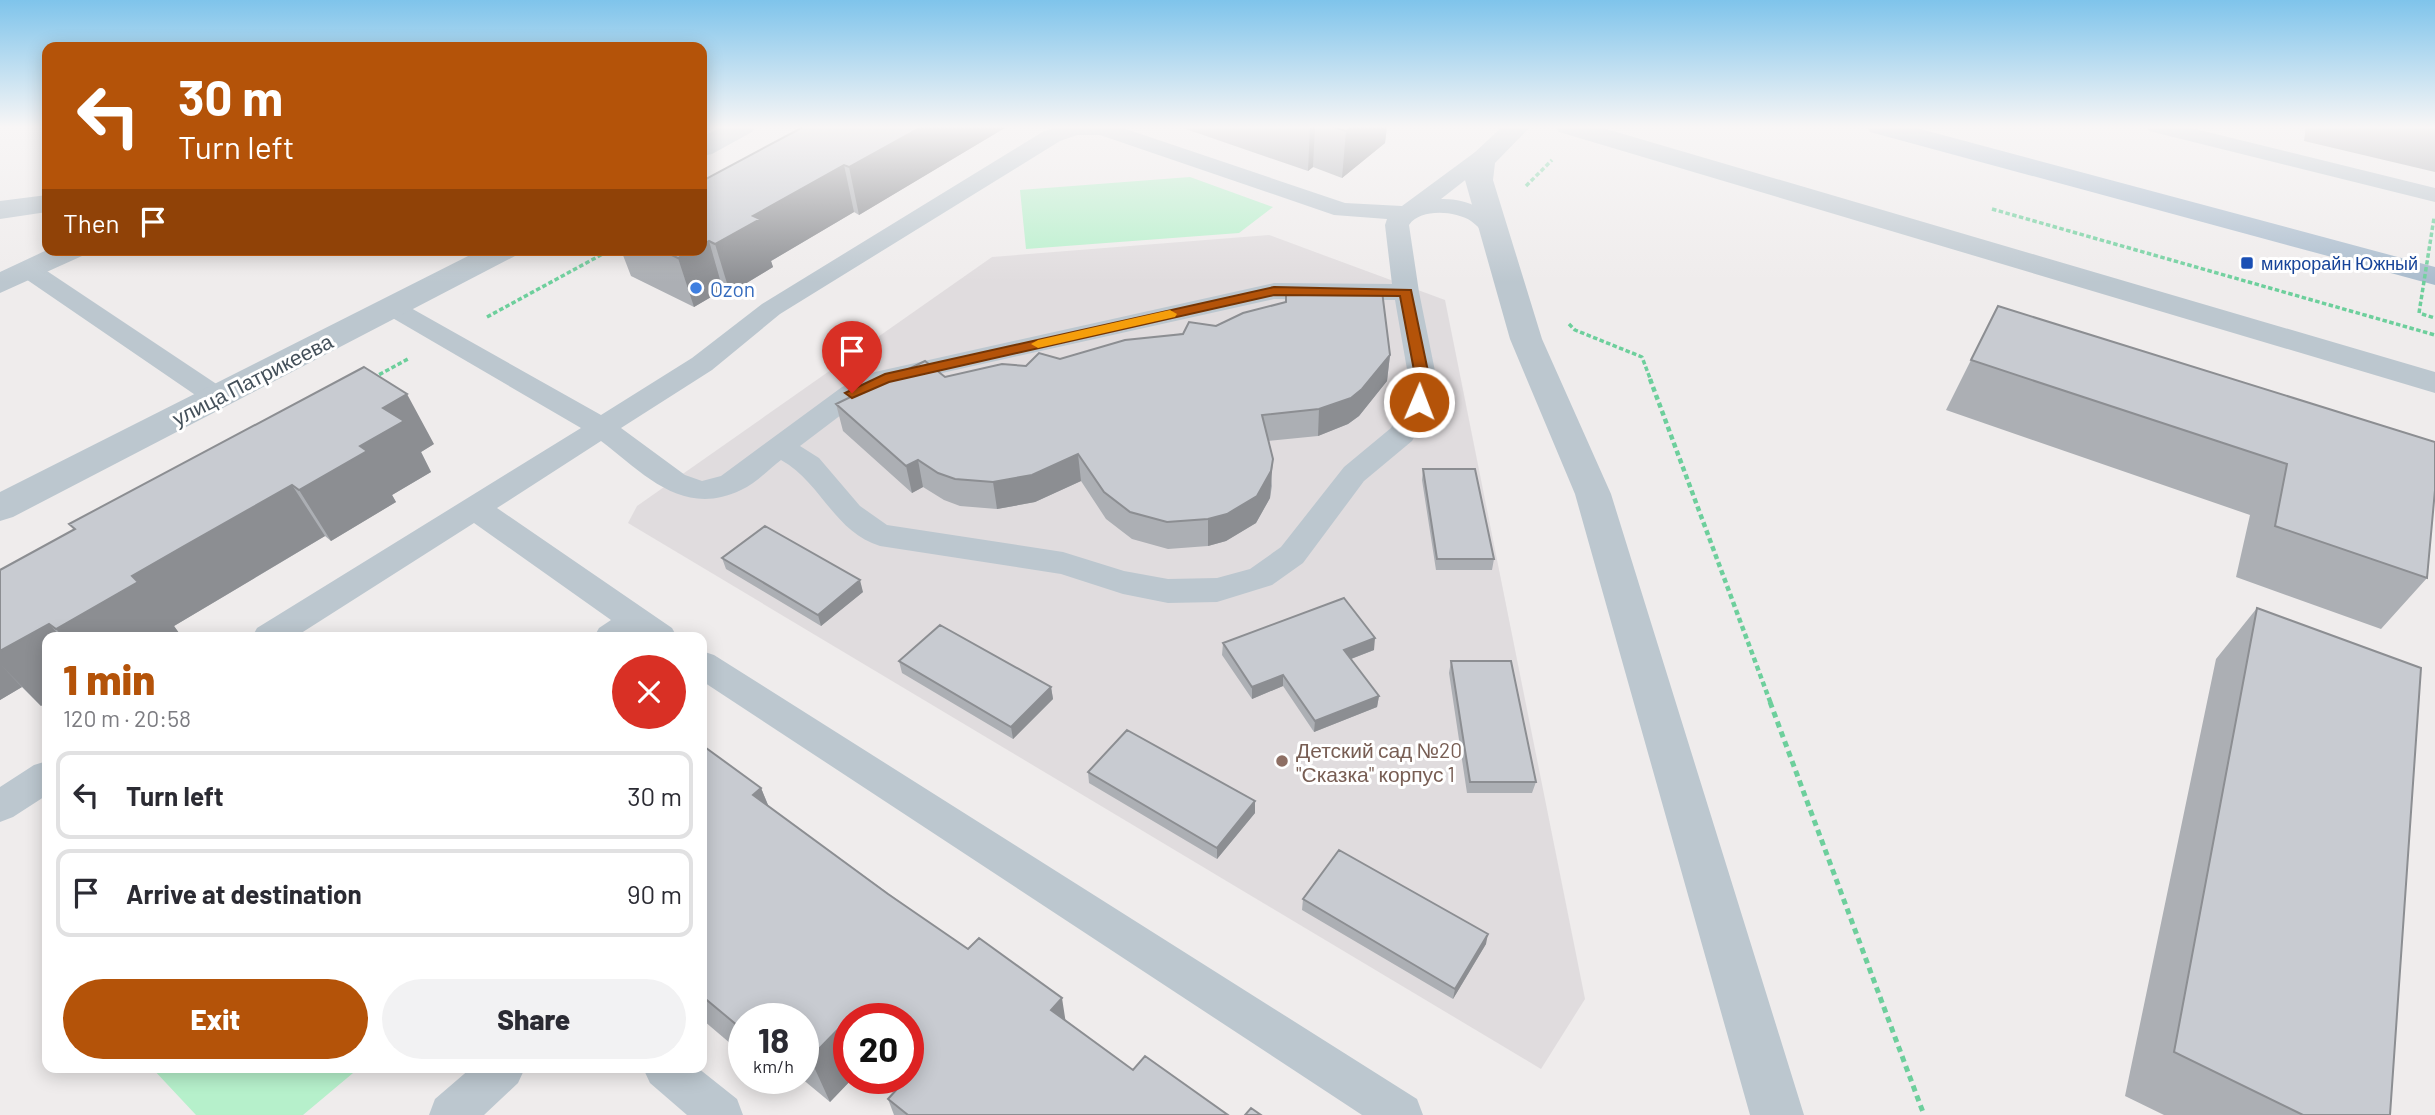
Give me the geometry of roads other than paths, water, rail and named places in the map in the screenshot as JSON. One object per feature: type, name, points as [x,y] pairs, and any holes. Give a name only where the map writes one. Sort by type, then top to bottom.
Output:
[{"type":"main road","points":[[2072,178],[2435,276]]},
{"type":"main road","points":[[2147,178],[2435,254]]},
{"type":"street","points":[[1479,178],[1527,339],[1593,494],[1777,1115]]},
{"type":"street","points":[[1744,178],[2435,383]]},
{"type":"street","points":[[0,210],[42,205]]},
{"type":"street","points":[[0,284],[58,256]]},
{"type":"street","name":"улица Патрикеева","points":[[0,508],[493,256]]},
{"type":"lane","points":[[277,632],[702,364],[771,309],[986,178]]},
{"type":"lane","points":[[1248,178],[1342,210],[1405,213],[1436,206],[1457,208],[1479,216],[1495,232]]},
{"type":"lane","points":[[780,448],[808,464],[853,518],[864,528],[880,535],[1063,563],[1123,582],[1168,591],[1217,590],[1261,577],[1292,555],[1354,474],[1402,434],[1423,391],[1397,225],[1405,213],[1452,178]]},
{"type":"lane","points":[[2367,178],[2435,195]]},
{"type":"lane","points":[[29,270],[217,397]]},
{"type":"lane","points":[[393,308],[601,427],[674,482],[701,491],[731,484],[852,393],[885,378],[1274,291],[1406,292]]},
{"type":"lane","points":[[475,508],[635,631]]},
{"type":"lane","points":[[707,667],[1401,1115]]},
{"type":"lane","points":[[0,806],[42,779]]},
{"type":"lane","points":[[451,1115],[497,1073]]},
{"type":"lane","points":[[669,1073],[700,1109]]},
{"type":"place","name":"микрорайн Южный","points":[[2247,263]]},
{"type":"place","name":"Ozon","points":[[696,288]]},
{"type":"place","name":"Детский сад №20 \"Сказка\" корпус 1","points":[[1282,761]]}]
